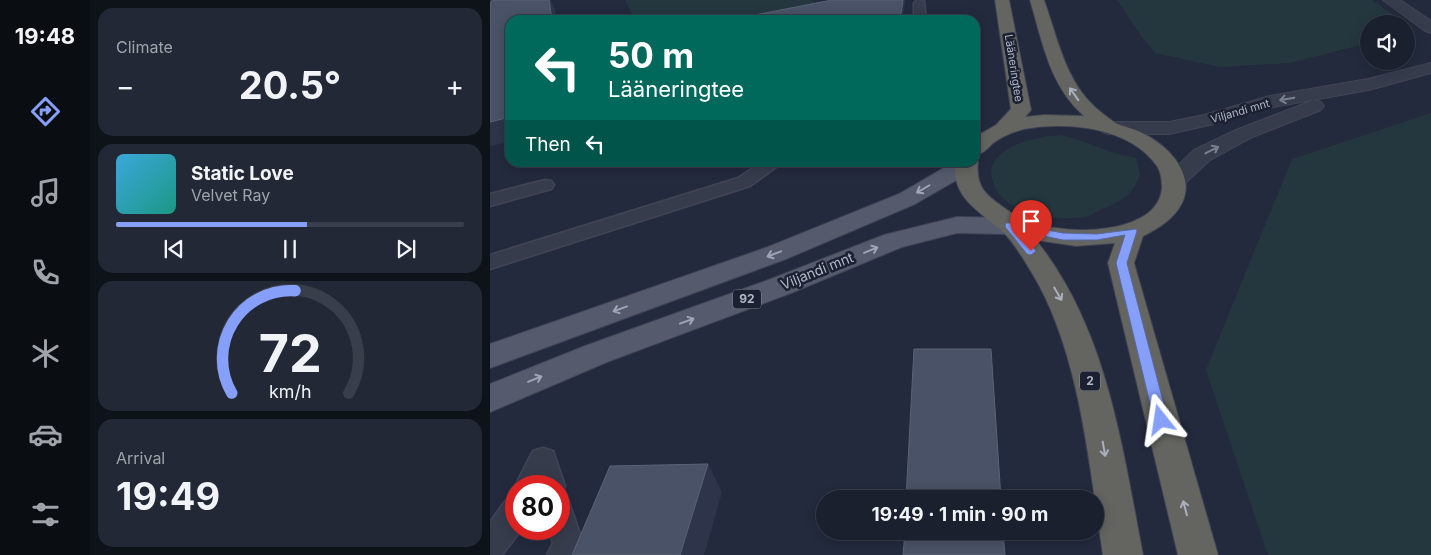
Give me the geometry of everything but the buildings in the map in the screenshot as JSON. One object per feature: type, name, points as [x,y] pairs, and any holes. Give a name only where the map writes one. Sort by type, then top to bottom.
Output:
[{"type":"highway","name":"Lääneringtee","points":[[1002,0],[1016,68],[1021,110],[1003,129]]},
{"type":"highway","name":"Lääneringtee","points":[[1037,0],[1062,75],[1078,100],[1109,128]]},
{"type":"highway","name":"Lääneringtee","points":[[980,144],[984,139],[1003,129],[1032,122],[1058,120],[1081,122],[1109,128],[1135,138],[1152,149],[1167,164],[1174,181]]},
{"type":"highway","name":"2","points":[[967,167],[965,178],[970,189],[980,203],[1010,226],[1041,264],[1067,310],[1093,394],[1123,555]]},
{"type":"highway","name":"2","points":[[1010,226],[1063,237],[1097,237],[1132,231],[1150,222],[1164,211],[1172,198],[1174,181]]},
{"type":"highway","points":[[1132,231],[1121,263],[1140,344],[1198,555]]},
{"type":"main road","name":"92","points":[[490,356],[786,249],[907,199],[957,167]]},
{"type":"main road","name":"Viljandi mnt","points":[[490,398],[596,354],[781,286],[893,240],[957,225],[1010,226]]},
{"type":"street","points":[[1390,0],[1431,28]]},
{"type":"street","name":"Viljandi mnt","points":[[1109,128],[1168,128],[1207,120],[1270,102],[1369,84],[1431,68]]},
{"type":"street","name":"Viljandi mnt","points":[[1174,181],[1202,155],[1243,134],[1369,84]]},
{"type":"lane","points":[[920,3],[920,15]]},
{"type":"lane","points":[[490,262],[744,182],[767,167]]},
{"type":"lane","points":[[490,200],[545,185]]},
{"type":"lane","points":[[535,475],[543,460],[548,475]]},
{"type":"lane","points":[[490,546],[505,527]]},
{"type":"lane","points":[[563,555],[568,543],[567,540]]},
{"type":"shaded area","points":[[625,0],[811,0],[826,11],[806,15],[632,15]]},
{"type":"shaded area","points":[[1117,0],[1372,0],[1393,15],[1360,15],[1360,45],[1290,63],[1220,67],[1155,53]]},
{"type":"shaded area","points":[[1431,113],[1431,555],[1268,555],[1206,370],[1292,159]]},
{"type":"shaded area","points":[[1060,135],[1117,154],[1136,158],[1140,175],[1130,193],[1121,200],[1089,216],[1078,218],[1037,215],[1011,205],[995,187],[992,174],[994,163],[1001,154],[1011,147],[1036,138]]},
{"type":"route","points":[[1031,251],[1010,226],[1063,237],[1097,237],[1132,231],[1121,263],[1140,344],[1161,420]]}]
